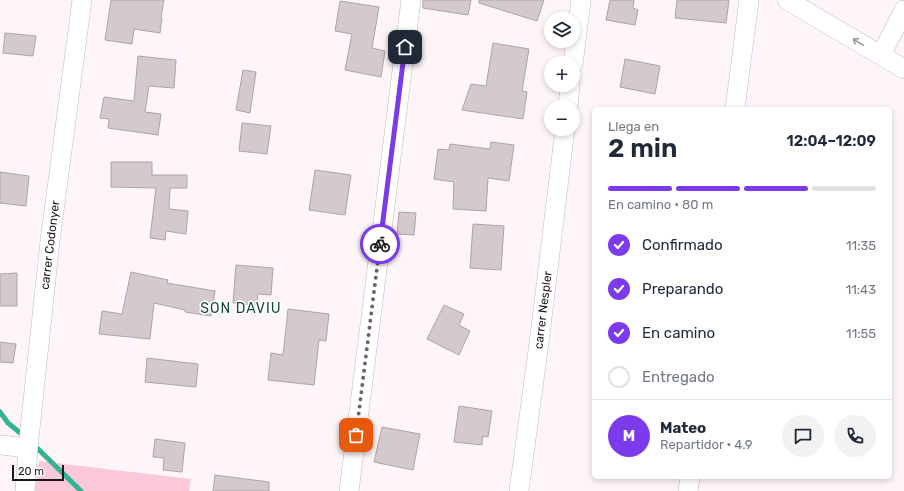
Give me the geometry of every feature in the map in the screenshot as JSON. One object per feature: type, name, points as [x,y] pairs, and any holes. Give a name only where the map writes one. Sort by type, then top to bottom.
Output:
[{"type":"street","name":"carrer Codonyer","points":[[25,491],[30,427],[50,241],[82,0]]},
{"type":"street","points":[[349,491],[411,0]]},
{"type":"street","points":[[574,56],[581,0]]},
{"type":"street","points":[[735,107],[748,0]]},
{"type":"street","points":[[786,0],[904,69]]},
{"type":"street","points":[[881,55],[904,10]]},
{"type":"street","name":"carrer Nespler","points":[[519,491],[564,136]]},
{"type":"street","points":[[0,445],[28,448]]},
{"type":"street","points":[[688,491],[690,479]]},
{"type":"shaded area","points":[[39,461],[191,479],[189,491],[35,491]]},
{"type":"building","points":[[111,0],[164,0],[160,33],[134,29],[132,44],[105,40]]},
{"type":"building","points":[[423,0],[471,0],[468,15],[423,8]]},
{"type":"building","points":[[479,0],[544,0],[537,21],[479,3]]},
{"type":"building","points":[[610,0],[634,0],[633,8],[638,10],[635,25],[606,20]]},
{"type":"building","points":[[677,0],[729,0],[726,23],[675,18]]},
{"type":"building","points":[[340,1],[379,7],[372,48],[385,51],[381,77],[345,70],[352,34],[335,31]]},
{"type":"building","points":[[5,33],[36,36],[33,56],[3,53]]},
{"type":"building","points":[[493,43],[529,49],[522,91],[527,92],[523,119],[462,110],[471,84],[486,86]]},
{"type":"building","points":[[138,56],[176,60],[174,88],[149,86],[145,112],[161,114],[158,135],[108,128],[109,119],[100,118],[104,97],[134,101]]},
{"type":"building","points":[[625,59],[660,66],[655,94],[620,87]]},
{"type":"building","points":[[243,70],[256,72],[250,113],[236,110]]},
{"type":"building","points":[[242,123],[271,126],[267,154],[239,151]]},
{"type":"building","points":[[491,142],[514,145],[509,181],[488,178],[486,211],[453,209],[454,182],[434,179],[438,149],[449,150],[450,144],[490,149]]},
{"type":"building","points":[[111,162],[152,162],[152,175],[187,175],[187,188],[170,188],[169,209],[188,211],[186,234],[166,231],[165,240],[150,238],[156,188],[111,187]]},
{"type":"building","points":[[315,170],[351,175],[345,215],[309,210]]},
{"type":"building","points":[[0,172],[29,176],[26,206],[0,203]]},
{"type":"building","points":[[399,212],[416,213],[414,235],[397,234]]},
{"type":"building","points":[[473,224],[504,226],[501,270],[470,268]]},
{"type":"building","points":[[236,265],[273,268],[271,295],[258,294],[257,305],[233,303]]},
{"type":"building","points":[[131,272],[168,280],[167,283],[215,291],[211,316],[185,312],[185,310],[154,303],[150,339],[99,334],[102,311],[122,314]]},
{"type":"building","points":[[17,273],[17,306],[0,306],[0,274]]},
{"type":"building","points":[[444,305],[464,314],[459,325],[470,331],[459,355],[427,339]]},
{"type":"building","points":[[288,309],[329,314],[326,341],[319,340],[314,385],[268,380],[271,353],[283,355]]},
{"type":"building","points":[[0,342],[16,344],[13,363],[0,362]]},
{"type":"building","points":[[147,358],[198,364],[196,387],[145,382]]},
{"type":"building","points":[[459,406],[492,411],[488,437],[483,436],[482,445],[454,442]]},
{"type":"building","points":[[382,427],[420,434],[413,470],[374,462]]},
{"type":"building","points":[[155,439],[185,443],[182,472],[163,470],[164,458],[153,457]]},
{"type":"building","points":[[215,475],[269,482],[269,491],[213,491]]},
{"type":"waterway","points":[[0,412],[8,423],[24,436]]},
{"type":"waterway","points":[[33,444],[81,491]]},
{"type":"way so far","points":[[356,435],[380,244]]},
{"type":"district","name":"SON DAVIU","points":[[241,308]]},
{"type":"route","points":[[380,244],[405,47]]}]
